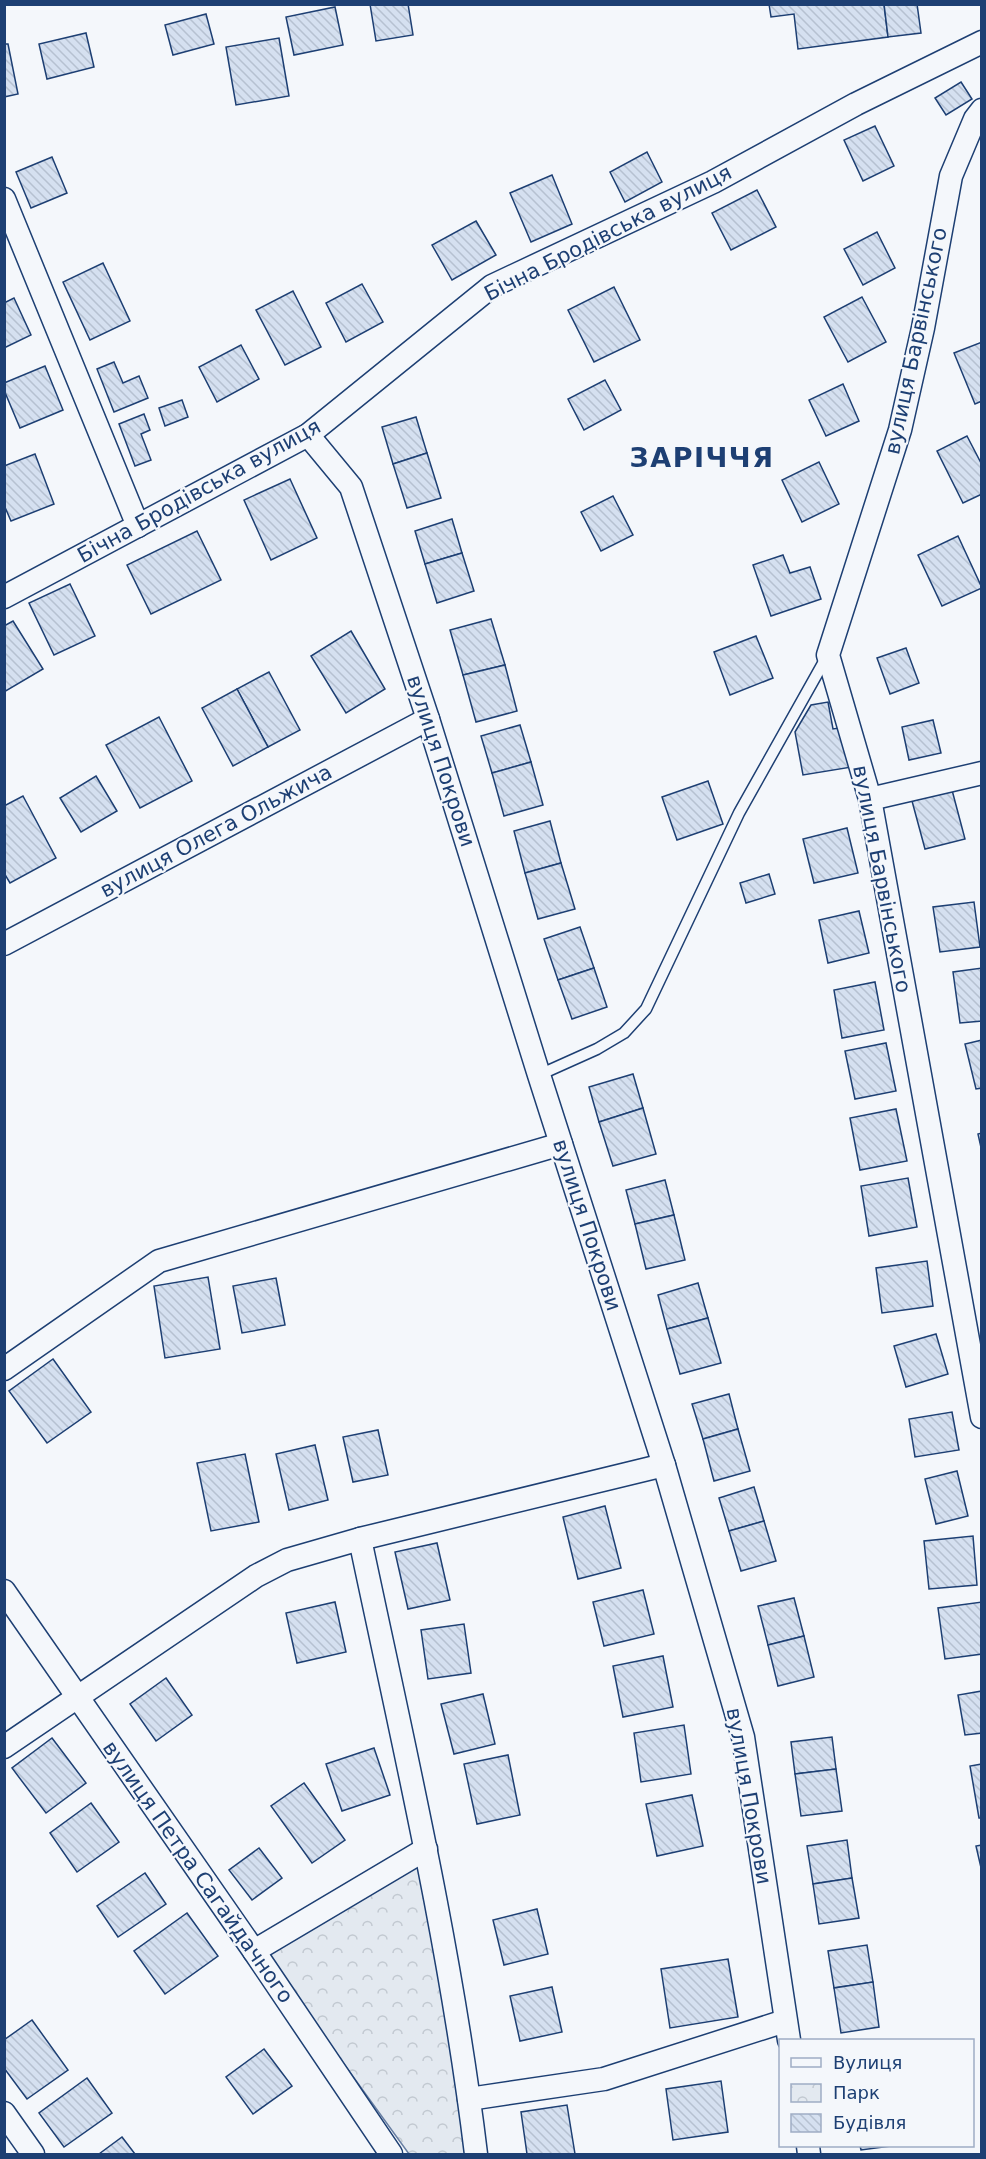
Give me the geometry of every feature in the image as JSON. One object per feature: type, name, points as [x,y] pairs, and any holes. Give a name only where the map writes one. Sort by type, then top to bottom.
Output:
[{"type":"street","name":"Бічна Бродівська вулиця","points":[[4,597],[308,435],[492,286],[713,182],[856,104],[981,42]]},
{"type":"street","name":"вулиця Барвінського","points":[[981,110],[951,176],[923,328],[900,430],[828,655],[870,799],[981,1417]]},
{"type":"street","points":[[4,199],[138,526]]},
{"type":"street","name":"вулиця Покрови","points":[[308,435],[351,487],[428,719],[664,1465],[742,1737],[787,2031]]},
{"type":"street","name":"вулиця Олега Ольжича","points":[[4,944],[428,719]]},
{"type":"street","points":[[870,799],[981,773]]},
{"type":"street","points":[[4,1369],[159,1261],[561,1144]]},
{"type":"street","points":[[4,1747],[256,1576],[287,1560],[360,1539],[664,1465]]},
{"type":"street","points":[[360,1539],[426,1849],[469,2099],[476,2154]]},
{"type":"street","name":"вулиця Петра Сагайдачного","points":[[4,1591],[254,1951],[387,2153]]},
{"type":"street","points":[[254,1951],[426,1849]]},
{"type":"street","points":[[469,2099],[604,2079],[787,2031]]},
{"type":"street","points":[[4,2113],[33,2154]]},
{"type":"lane","points":[[539,1075],[597,1049],[624,1033],[646,1009],[739,813],[828,655]]},
{"type":"green space","points":[[426,1849],[481,2154],[409,2154],[263,1952]]},
{"type":"building","points":[[370,4],[408,4],[413,35],[376,41]]},
{"type":"building","points":[[769,4],[884,4],[888,37],[798,49],[794,14],[771,17]]},
{"type":"building","points":[[884,4],[917,4],[921,33],[888,37]]},
{"type":"building","points":[[335,7],[343,45],[294,55],[286,17]]},
{"type":"building","points":[[206,14],[214,44],[173,55],[165,25]]},
{"type":"building","points":[[86,33],[94,67],[47,79],[39,44]]},
{"type":"building","points":[[279,38],[289,96],[236,105],[226,47]]},
{"type":"building","points":[[4,44],[8,44],[18,94],[4,97]]},
{"type":"building","points":[[961,82],[972,99],[946,115],[935,98]]},
{"type":"building","points":[[875,126],[894,166],[863,181],[844,140]]},
{"type":"building","points":[[647,152],[662,182],[625,202],[610,172]]},
{"type":"building","points":[[52,157],[67,193],[31,208],[16,172]]},
{"type":"building","points":[[552,175],[572,224],[531,242],[510,193]]},
{"type":"building","points":[[757,190],[776,227],[731,250],[712,213]]},
{"type":"building","points":[[476,221],[496,255],[452,280],[432,245]]},
{"type":"building","points":[[877,232],[895,268],[863,285],[844,249]]},
{"type":"building","points":[[103,263],[130,321],[90,340],[63,282]]},
{"type":"building","points":[[362,284],[383,322],[346,342],[326,303]]},
{"type":"building","points":[[614,287],[640,340],[594,362],[568,310]]},
{"type":"building","points":[[293,291],[321,347],[285,365],[256,310]]},
{"type":"building","points":[[862,297],[886,342],[848,362],[824,317]]},
{"type":"building","points":[[14,298],[31,335],[4,348],[4,303]]},
{"type":"building","points":[[982,342],[982,401],[975,404],[954,353]]},
{"type":"building","points":[[241,345],[259,379],[217,402],[199,367]]},
{"type":"building","points":[[114,362],[123,383],[139,376],[148,398],[114,412],[97,369]]},
{"type":"building","points":[[45,366],[63,410],[20,428],[4,390],[4,383]]},
{"type":"building","points":[[605,380],[621,410],[584,430],[568,399]]},
{"type":"building","points":[[843,384],[859,421],[826,436],[809,400]]},
{"type":"building","points":[[182,400],[188,417],[165,426],[159,408]]},
{"type":"building","points":[[144,414],[150,430],[141,434],[151,460],[135,466],[119,424]]},
{"type":"building","points":[[416,417],[427,453],[393,464],[382,427]]},
{"type":"building","points":[[967,436],[982,465],[982,494],[963,503],[937,451]]},
{"type":"building","points":[[427,453],[441,498],[407,508],[393,464]]},
{"type":"building","points":[[35,454],[54,504],[11,521],[4,505],[4,466]]},
{"type":"building","points":[[819,462],[839,504],[802,522],[782,480]]},
{"type":"building","points":[[290,479],[317,538],[271,560],[244,500]]},
{"type":"building","points":[[613,496],[633,535],[601,551],[581,512]]},
{"type":"building","points":[[452,519],[462,553],[425,564],[415,531]]},
{"type":"building","points":[[197,531],[221,580],[151,614],[127,565]]},
{"type":"building","points":[[958,536],[982,588],[942,606],[918,555]]},
{"type":"building","points":[[462,553],[474,591],[437,603],[425,564]]},
{"type":"building","points":[[783,555],[790,573],[810,567],[821,599],[771,616],[753,565]]},
{"type":"building","points":[[70,584],[95,636],[54,655],[29,603]]},
{"type":"building","points":[[491,619],[505,665],[463,675],[450,630]]},
{"type":"building","points":[[13,621],[43,669],[4,692],[4,626]]},
{"type":"building","points":[[351,631],[385,689],[346,713],[311,656]]},
{"type":"building","points":[[756,636],[773,678],[730,695],[714,652]]},
{"type":"building","points":[[906,648],[919,683],[890,694],[877,658]]},
{"type":"building","points":[[505,665],[517,711],[476,722],[463,675]]},
{"type":"building","points":[[269,672],[300,730],[268,747],[237,689]]},
{"type":"building","points":[[237,689],[268,747],[233,766],[202,708]]},
{"type":"building","points":[[828,702],[833,729],[845,727],[852,767],[803,775],[795,732],[811,705]]},
{"type":"building","points":[[159,717],[192,781],[140,808],[106,745]]},
{"type":"building","points":[[933,720],[941,753],[909,760],[902,727]]},
{"type":"building","points":[[520,725],[531,762],[492,773],[481,736]]},
{"type":"building","points":[[531,762],[543,805],[504,816],[492,773]]},
{"type":"building","points":[[96,776],[117,811],[81,832],[60,798]]},
{"type":"building","points":[[708,781],[723,824],[677,840],[662,797]]},
{"type":"building","points":[[952,790],[965,839],[925,849],[912,801]]},
{"type":"building","points":[[23,796],[56,858],[10,883],[4,873],[4,806]]},
{"type":"building","points":[[550,821],[561,863],[525,873],[514,831]]},
{"type":"building","points":[[847,828],[858,873],[814,883],[803,839]]},
{"type":"building","points":[[561,863],[575,909],[538,919],[525,873]]},
{"type":"building","points":[[769,874],[775,894],[746,903],[740,883]]},
{"type":"building","points":[[974,902],[980,947],[940,952],[933,907]]},
{"type":"building","points":[[859,911],[869,953],[828,963],[819,920]]},
{"type":"building","points":[[580,927],[594,968],[558,980],[544,939]]},
{"type":"building","points":[[594,968],[607,1007],[572,1019],[558,980]]},
{"type":"building","points":[[982,968],[982,1021],[960,1023],[953,972]]},
{"type":"building","points":[[875,982],[884,1030],[842,1038],[834,990]]},
{"type":"building","points":[[982,1040],[982,1088],[976,1089],[965,1044]]},
{"type":"building","points":[[886,1043],[896,1091],[855,1099],[845,1051]]},
{"type":"building","points":[[633,1074],[643,1108],[599,1122],[589,1087]]},
{"type":"building","points":[[643,1108],[656,1154],[613,1166],[599,1122]]},
{"type":"building","points":[[896,1109],[907,1161],[860,1170],[850,1118]]},
{"type":"building","points":[[982,1133],[982,1152],[978,1134]]},
{"type":"building","points":[[908,1178],[917,1227],[869,1236],[861,1186]]},
{"type":"building","points":[[665,1180],[674,1215],[635,1224],[626,1190]]},
{"type":"building","points":[[674,1215],[685,1260],[646,1269],[635,1224]]},
{"type":"building","points":[[927,1261],[933,1306],[882,1313],[876,1268]]},
{"type":"building","points":[[208,1277],[220,1349],[165,1358],[154,1286]]},
{"type":"building","points":[[276,1278],[285,1325],[242,1333],[233,1286]]},
{"type":"building","points":[[698,1283],[708,1318],[667,1329],[658,1295]]},
{"type":"building","points":[[708,1318],[721,1363],[680,1374],[667,1329]]},
{"type":"building","points":[[936,1334],[948,1374],[906,1387],[894,1346]]},
{"type":"building","points":[[53,1359],[91,1412],[47,1443],[9,1391]]},
{"type":"building","points":[[729,1394],[738,1429],[703,1439],[692,1404]]},
{"type":"building","points":[[952,1412],[959,1450],[915,1457],[909,1419]]},
{"type":"building","points":[[738,1429],[750,1471],[714,1481],[703,1439]]},
{"type":"building","points":[[378,1430],[388,1475],[353,1482],[343,1437]]},
{"type":"building","points":[[315,1445],[328,1500],[289,1510],[276,1454]]},
{"type":"building","points":[[245,1454],[259,1522],[211,1531],[197,1463]]},
{"type":"building","points":[[957,1471],[968,1516],[936,1524],[925,1479]]},
{"type":"building","points":[[754,1487],[764,1521],[729,1531],[719,1498]]},
{"type":"building","points":[[605,1506],[621,1568],[578,1579],[563,1517]]},
{"type":"building","points":[[764,1521],[776,1561],[741,1571],[729,1531]]},
{"type":"building","points":[[973,1536],[977,1585],[929,1589],[924,1541]]},
{"type":"building","points":[[437,1543],[450,1600],[408,1609],[395,1552]]},
{"type":"building","points":[[643,1590],[654,1634],[604,1646],[593,1602]]},
{"type":"building","points":[[794,1598],[804,1636],[768,1645],[758,1606]]},
{"type":"building","points":[[335,1602],[346,1652],[297,1663],[286,1613]]},
{"type":"building","points":[[982,1602],[982,1654],[945,1659],[938,1608]]},
{"type":"building","points":[[464,1624],[471,1673],[428,1679],[421,1630]]},
{"type":"building","points":[[804,1636],[814,1677],[778,1686],[768,1645]]},
{"type":"building","points":[[663,1656],[673,1707],[623,1717],[613,1666]]},
{"type":"building","points":[[166,1678],[192,1715],[156,1741],[130,1704]]},
{"type":"building","points":[[982,1691],[982,1733],[965,1735],[958,1695]]},
{"type":"building","points":[[483,1694],[495,1744],[454,1754],[441,1704]]},
{"type":"building","points":[[684,1725],[691,1774],[641,1782],[634,1733]]},
{"type":"building","points":[[832,1737],[836,1769],[795,1774],[791,1742]]},
{"type":"building","points":[[52,1738],[86,1783],[46,1813],[12,1768]]},
{"type":"building","points":[[374,1748],[390,1795],[342,1811],[326,1764]]},
{"type":"building","points":[[508,1755],[520,1815],[477,1824],[464,1764]]},
{"type":"building","points":[[982,1764],[982,1818],[979,1818],[970,1766]]},
{"type":"building","points":[[836,1769],[842,1811],[801,1816],[795,1774]]},
{"type":"building","points":[[304,1783],[345,1840],[312,1863],[271,1806]]},
{"type":"building","points":[[692,1795],[703,1846],[657,1856],[646,1804]]},
{"type":"building","points":[[91,1803],[119,1842],[77,1872],[50,1833]]},
{"type":"building","points":[[847,1840],[852,1878],[813,1884],[807,1846]]},
{"type":"building","points":[[982,1845],[982,1872],[976,1846]]},
{"type":"building","points":[[259,1848],[282,1878],[252,1900],[229,1870]]},
{"type":"building","points":[[145,1873],[166,1904],[118,1937],[97,1906]]},
{"type":"building","points":[[852,1878],[859,1918],[819,1924],[813,1884]]},
{"type":"building","points":[[537,1909],[548,1954],[504,1965],[493,1920]]},
{"type":"building","points":[[187,1913],[218,1956],[165,1994],[134,1951]]},
{"type":"building","points":[[867,1945],[873,1982],[834,1988],[828,1951]]},
{"type":"building","points":[[728,1959],[738,2017],[670,2028],[661,1969]]},
{"type":"building","points":[[873,1982],[879,2027],[841,2033],[834,1988]]},
{"type":"building","points":[[552,1987],[562,2032],[520,2041],[510,1996]]},
{"type":"building","points":[[32,2020],[68,2070],[27,2099],[4,2068],[4,2040]]},
{"type":"building","points":[[264,2049],[292,2086],[253,2114],[226,2077]]},
{"type":"building","points":[[87,2078],[112,2113],[64,2147],[39,2113]]},
{"type":"building","points":[[721,2081],[728,2132],[673,2140],[666,2089]]},
{"type":"building","points":[[567,2105],[575,2154],[527,2154],[521,2112]]},
{"type":"building","points":[[122,2137],[135,2154],[99,2154]]},
{"type":"building","points":[[860,2147],[884,2147],[861,2150]]},
{"type":"district","name":"ЗАРІЧЧЯ","points":[[702,458]]}]
